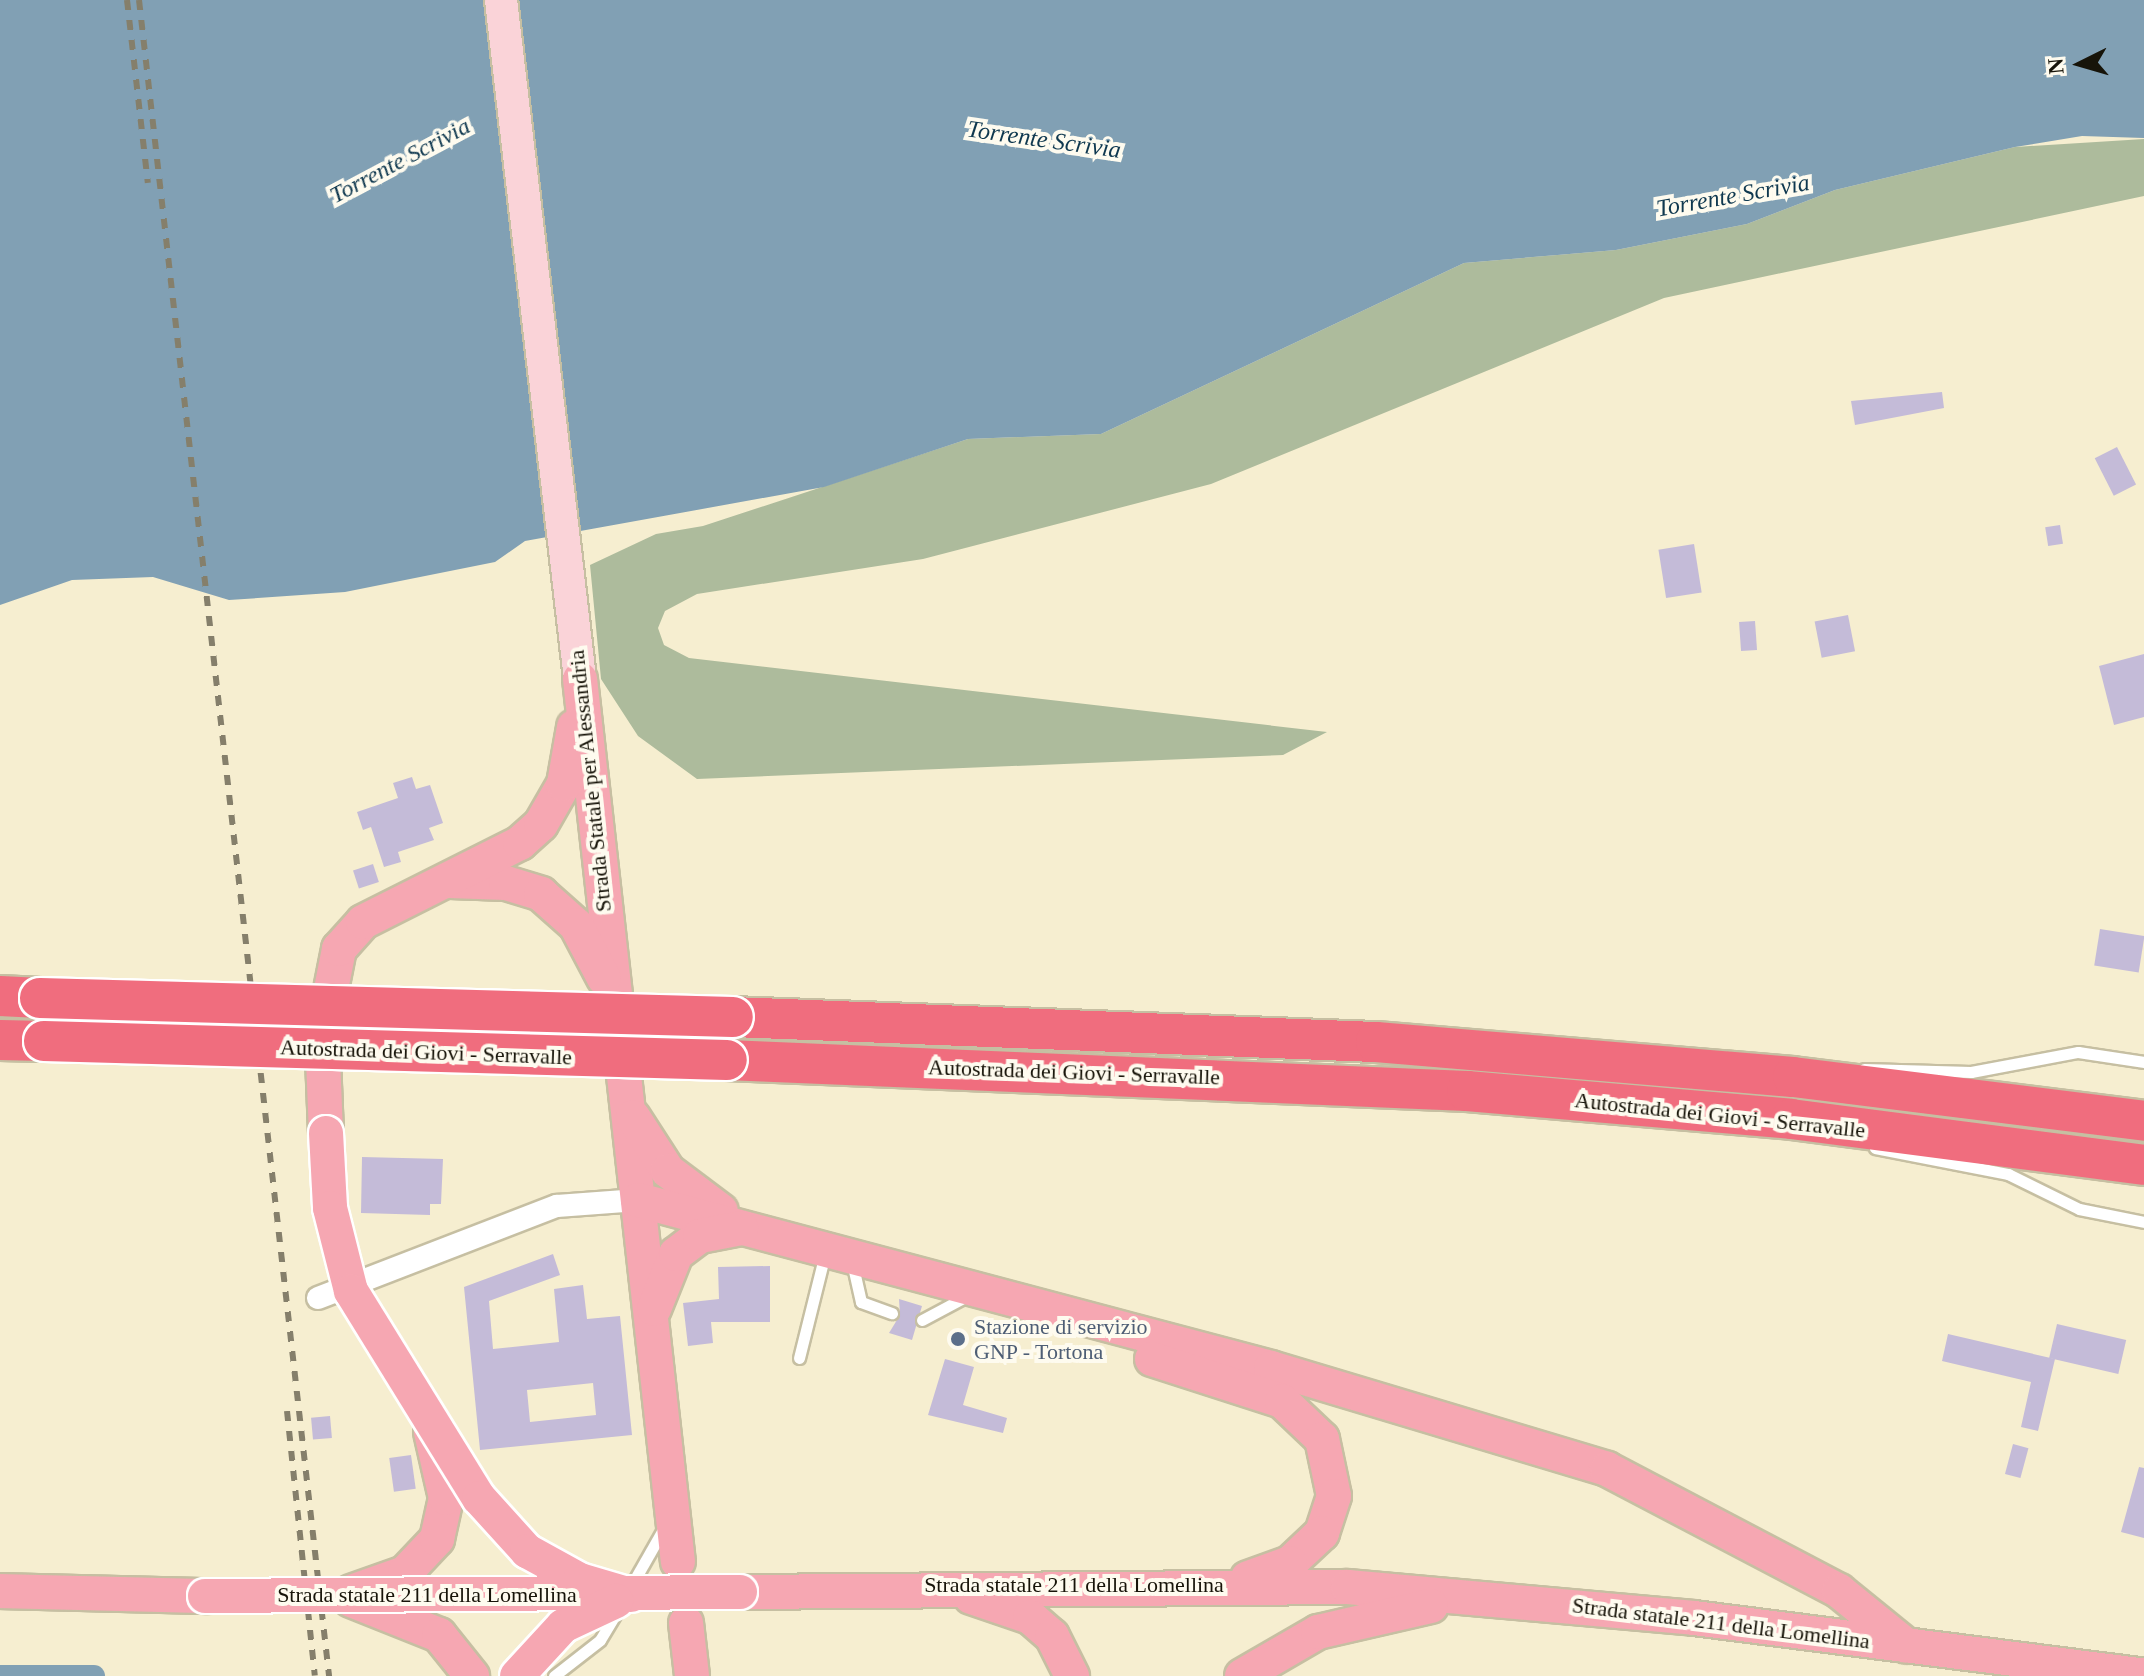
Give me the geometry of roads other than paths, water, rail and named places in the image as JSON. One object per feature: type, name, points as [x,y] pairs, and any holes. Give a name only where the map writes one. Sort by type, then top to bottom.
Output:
[{"type":"highway","name":"Autostrada dei Giovi - Serravalle","points":[[0,996],[733,1017],[1376,1042],[1793,1077],[2144,1121]]},
{"type":"highway","name":"Autostrada dei Giovi - Serravalle","points":[[0,1040],[727,1060],[1368,1085],[1791,1119],[2144,1165]]},
{"type":"main road","name":"Strada Statale per Alessandria","points":[[501,0],[678,1562]]},
{"type":"main road","points":[[580,679],[571,758],[555,805],[520,843],[450,881],[363,922],[339,949],[322,1035],[326,1133],[342,1265],[426,1416],[495,1519],[527,1551],[580,1580],[631,1595]]},
{"type":"main road","points":[[450,881],[506,883],[541,894],[576,925],[613,995]]},
{"type":"main road","points":[[627,1105],[675,1178],[749,1227]]},
{"type":"main road","points":[[638,1200],[838,1250],[1049,1314],[1271,1368],[1607,1469],[1839,1591],[1907,1646]]},
{"type":"main road","points":[[650,1325],[676,1254],[700,1236],[749,1227]]},
{"type":"main road","points":[[1049,1314],[1141,1356],[1282,1401],[1322,1439],[1334,1496],[1322,1533],[1290,1563],[1227,1583]]},
{"type":"main road","points":[[335,1596],[405,1573],[437,1539],[446,1498],[426,1416]]},
{"type":"main road","name":"Strada statale 211 della Lomellina","points":[[0,1591],[205,1596],[631,1595],[895,1587],[1227,1583],[1512,1599],[2144,1676]]},
{"type":"main road","points":[[895,1587],[1018,1611],[1052,1636],[1072,1676]]},
{"type":"main road","points":[[517,1676],[563,1626],[631,1595]]},
{"type":"main road","points":[[335,1596],[417,1621],[457,1652],[472,1676]]},
{"type":"main road","points":[[1242,1676],[1318,1632],[1367,1616],[1512,1599]]},
{"type":"main road","points":[[686,1623],[692,1672]]},
{"type":"street","points":[[318,1298],[557,1206],[638,1200]]},
{"type":"lane","points":[[1793,1077],[1896,1065],[1971,1072],[2078,1052],[2144,1062]]},
{"type":"lane","points":[[1791,1119],[1900,1156],[2008,1174],[2088,1212],[2144,1222]]},
{"type":"lane","points":[[838,1250],[861,1302],[892,1313]]},
{"type":"lane","points":[[799,1358],[838,1250]]},
{"type":"lane","points":[[922,1320],[975,1291]]},
{"type":"lane","points":[[554,1676],[600,1640],[672,1514]]},
{"type":"water","name":"Torrente Scrivia","points":[[0,0],[2144,0],[2144,138],[2082,136],[2015,147],[1835,190],[1747,224],[1616,250],[1464,263],[1101,434],[968,439],[824,487],[525,541],[495,562],[345,592],[229,600],[153,577],[72,580],[0,605]]},
{"type":"waterway","points":[[0,1676],[94,1676]]},
{"type":"railway","points":[[127,0],[148,183]]},
{"type":"railway","points":[[139,0],[329,1676]]},
{"type":"railway","points":[[287,1411],[315,1676]]},
{"type":"place","name":"Stazione di servizio GNP - Tortona","points":[[958,1339]]}]
